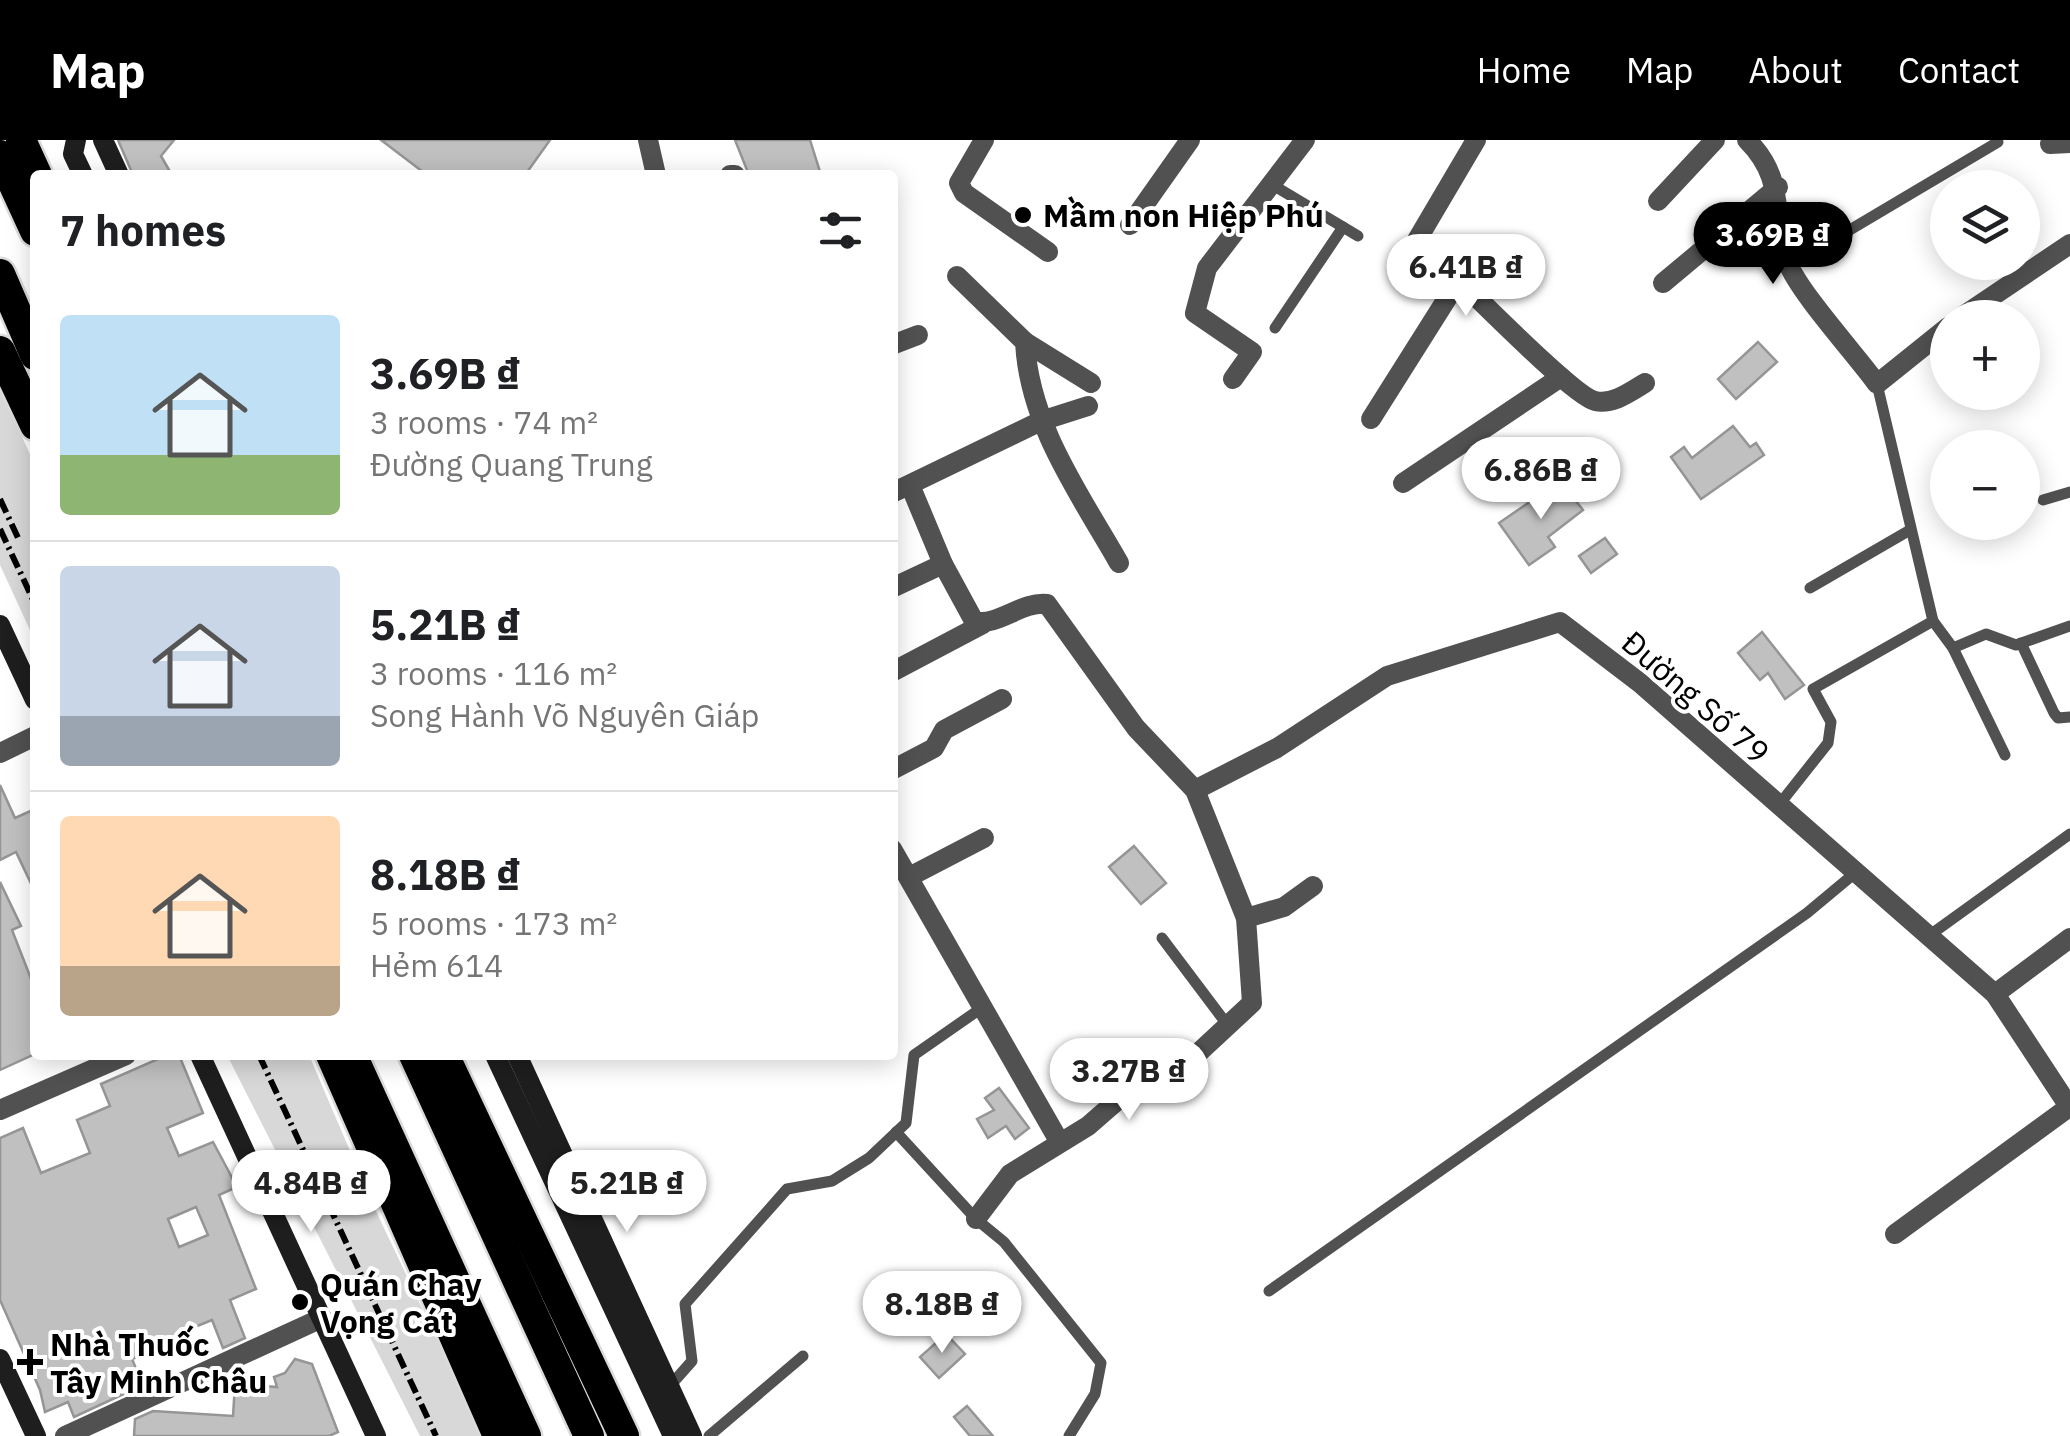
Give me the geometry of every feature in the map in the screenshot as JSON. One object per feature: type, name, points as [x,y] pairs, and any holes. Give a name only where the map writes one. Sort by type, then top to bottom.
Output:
[{"type":"highway","points":[[21,140],[35,170]]},
{"type":"highway","points":[[0,155],[30,220]]},
{"type":"highway","points":[[0,274],[30,343]]},
{"type":"highway","points":[[0,350],[30,411]]},
{"type":"highway","points":[[332,1060],[498,1436]]},
{"type":"highway","points":[[354,1060],[526,1436]]},
{"type":"highway","points":[[416,1060],[589,1436]]},
{"type":"highway","points":[[446,1060],[624,1436]]},
{"type":"main road","points":[[76,140],[73,154],[81,170]]},
{"type":"main road","points":[[103,140],[117,170]]},
{"type":"main road","points":[[0,624],[30,689]]},
{"type":"main road","points":[[202,1060],[376,1436]]},
{"type":"main road","points":[[497,1060],[673,1436]]},
{"type":"main road","points":[[519,1060],[692,1436]]},
{"type":"main road","points":[[0,1359],[36,1436]]},
{"type":"street","points":[[648,140],[655,170]]},
{"type":"street","points":[[984,140],[964,170],[960,183],[964,193],[1048,252]]},
{"type":"street","points":[[1130,225],[1190,140]]},
{"type":"street","points":[[1233,379],[1252,352],[1195,313],[1207,268],[1305,140]]},
{"type":"street","points":[[1476,140],[1417,240],[1561,377],[1593,402],[1614,401],[1644,383]]},
{"type":"street","points":[[1658,200],[1715,140]]},
{"type":"street","points":[[1747,140],[1761,154],[1778,187],[1789,266],[1877,384],[1930,341]]},
{"type":"street","points":[[1663,282],[1778,187]]},
{"type":"street","points":[[1987,300],[2070,244]]},
{"type":"street","points":[[957,276],[1024,342],[1091,383]]},
{"type":"street","points":[[1372,419],[1460,278]]},
{"type":"street","points":[[898,343],[918,335]]},
{"type":"street","points":[[1024,342],[1026,377],[1041,421],[1119,564]]},
{"type":"street","points":[[1403,483],[1561,377]]},
{"type":"street","points":[[983,624],[974,622],[901,489],[1041,421],[1088,406]]},
{"type":"street","points":[[898,585],[943,564]]},
{"type":"street","points":[[898,669],[983,624],[1034,602],[1047,604],[1136,728],[1195,790],[1246,918],[1252,1003],[1195,1056],[1118,1099],[1088,1126],[1010,1174],[976,1219]]},
{"type":"street","name":"Đường Số 79","points":[[1195,790],[1277,748],[1387,676],[1560,622],[1640,683],[1995,994],[2070,1108]]},
{"type":"street","points":[[898,767],[934,748],[944,730],[1002,699]]},
{"type":"street","points":[[0,753],[30,738]]},
{"type":"street","points":[[909,877],[984,838]]},
{"type":"street","points":[[898,859],[1060,1140]]},
{"type":"street","points":[[1246,918],[1284,907],[1313,886]]},
{"type":"street","points":[[1995,994],[2070,938]]},
{"type":"street","points":[[0,1110],[115,1060]]},
{"type":"street","points":[[1895,1234],[2070,1108]]},
{"type":"street","points":[[65,1436],[322,1318]]},
{"type":"lane","points":[[1789,266],[1998,142]]},
{"type":"lane","points":[[1271,184],[1358,236]]},
{"type":"lane","points":[[1275,328],[1343,228]]},
{"type":"lane","points":[[1877,384],[1933,622],[1953,648],[2005,755]]},
{"type":"lane","points":[[2043,500],[2070,492]]},
{"type":"lane","points":[[1810,588],[1910,530]]},
{"type":"lane","points":[[1778,807],[1828,743],[1831,722],[1813,688],[1933,622]]},
{"type":"lane","points":[[1953,648],[1986,634],[2001,636],[2010,645],[2070,626]]},
{"type":"lane","points":[[2021,643],[2054,713],[2058,718],[2070,717]]},
{"type":"lane","points":[[1930,935],[2070,834]]},
{"type":"lane","points":[[1270,1291],[1807,913],[1855,873]]},
{"type":"lane","points":[[1162,938],[1229,1027]]},
{"type":"lane","points":[[669,1387],[692,1361],[686,1304],[787,1189],[832,1181],[869,1158],[906,1123],[914,1055],[983,1006]]},
{"type":"lane","points":[[896,1132],[976,1219],[1004,1242],[1101,1363],[1095,1394],[1069,1436]]},
{"type":"lane","points":[[709,1436],[803,1356]]},
{"type":"shaded area","points":[[0,389],[30,454],[30,630],[0,565]]},
{"type":"shaded area","points":[[230,1060],[311,1060],[374,1207],[483,1436],[420,1436]]},
{"type":"building","points":[[118,140],[174,140],[161,156],[169,170],[131,170]]},
{"type":"building","points":[[381,140],[550,140],[529,170],[420,170]]},
{"type":"building","points":[[735,140],[810,140],[819,170],[747,170]]},
{"type":"building","points":[[1758,342],[1777,362],[1736,399],[1718,379]]},
{"type":"building","points":[[1733,426],[1750,447],[1756,443],[1764,455],[1701,499],[1671,457],[1684,447],[1692,458]]},
{"type":"building","points":[[1560,481],[1583,510],[1548,537],[1555,547],[1529,565],[1499,523]]},
{"type":"building","points":[[1605,538],[1617,554],[1591,573],[1579,556]]},
{"type":"building","points":[[1762,632],[1804,685],[1785,699],[1768,673],[1760,680],[1738,653]]},
{"type":"building","points":[[0,785],[15,818],[30,811],[30,881],[16,852],[0,860]]},
{"type":"building","points":[[1134,846],[1166,883],[1141,904],[1109,867]]},
{"type":"building","points":[[0,882],[21,926],[12,930],[30,976],[30,1056],[0,1070]]},
{"type":"building","points":[[156,1060],[181,1060],[203,1113],[167,1128],[179,1156],[213,1142],[237,1187],[219,1195],[256,1289],[230,1300],[245,1338],[223,1348],[212,1320],[148,1346],[150,1352],[132,1359],[143,1385],[74,1417],[68,1402],[45,1412],[40,1390],[0,1300],[0,1138],[23,1128],[41,1173],[90,1153],[77,1120],[110,1106],[101,1084]],"holes":[[[196,1207],[208,1235],[179,1247],[168,1219]]]},
{"type":"building","points":[[999,1088],[1029,1128],[1015,1139],[1006,1126],[988,1138],[977,1119],[994,1110],[985,1098]]},
{"type":"building","points":[[946,1334],[965,1354],[939,1378],[920,1357]]},
{"type":"building","points":[[295,1359],[312,1364],[338,1432],[329,1436],[134,1436],[135,1419],[153,1411],[233,1416],[235,1384],[277,1387],[274,1377],[285,1373]]},
{"type":"building","points":[[967,1406],[993,1436],[970,1436],[954,1417]]},
{"type":"railway","points":[[0,499],[19,540]]},
{"type":"railway","points":[[0,529],[30,593]]},
{"type":"railway","points":[[261,1060],[436,1436]]},
{"type":"place","name":"Mầm non Hiệp Phú","points":[[1023,215]]},
{"type":"place","name":"Quán Chay Vọng Cát","points":[[300,1302]]},
{"type":"place","name":"Nhà Thuốc Tây Minh Châu","points":[[30,1362]]}]
